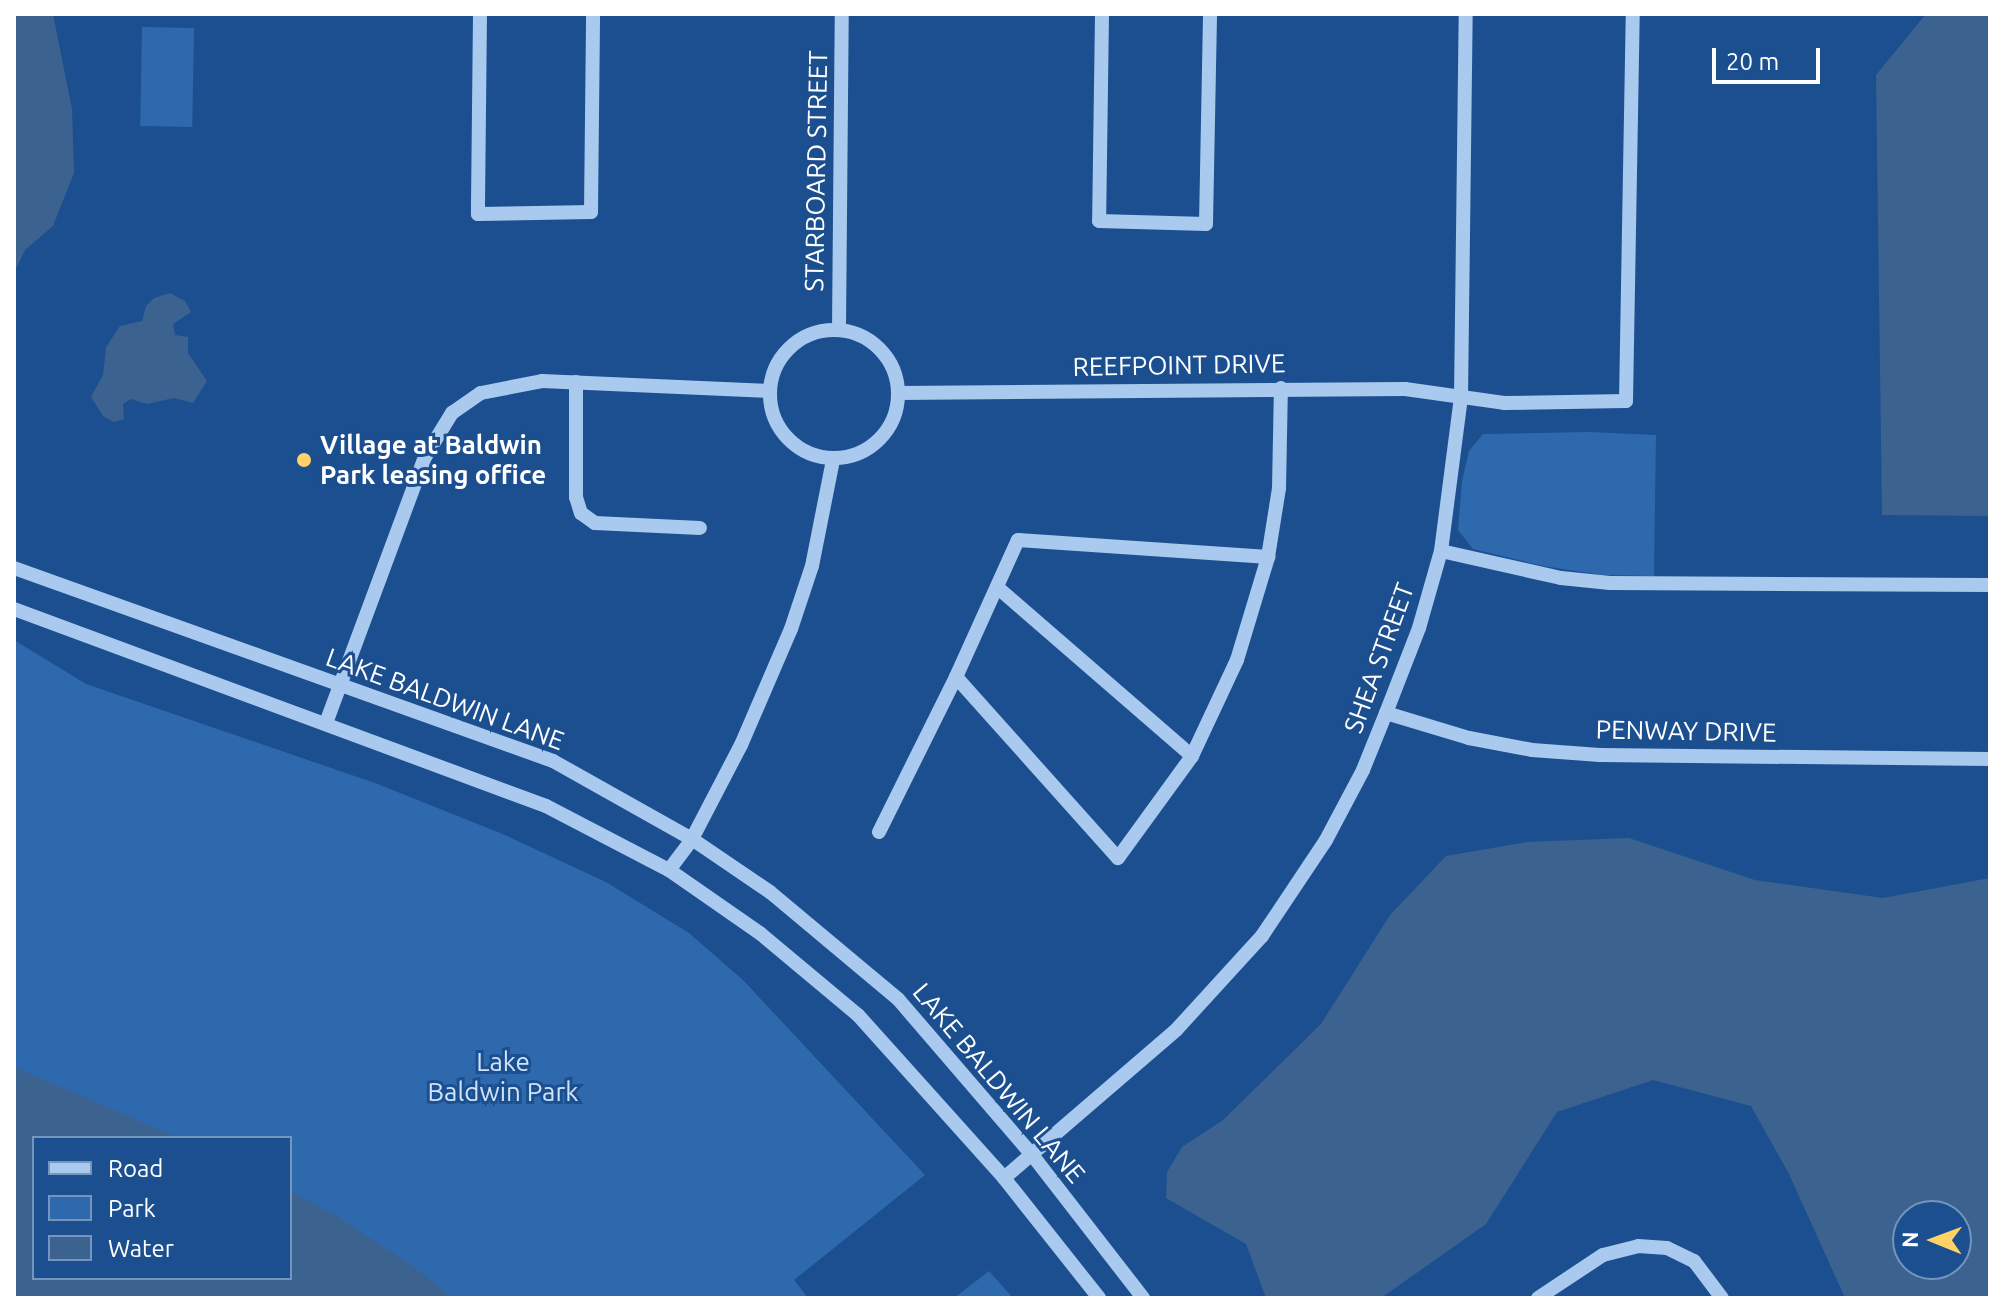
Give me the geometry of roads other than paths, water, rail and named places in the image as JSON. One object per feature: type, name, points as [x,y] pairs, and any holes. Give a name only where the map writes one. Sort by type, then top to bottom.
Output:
[{"type":"street","points":[[480,14],[478,214],[591,212],[593,14]]},
{"type":"street","name":"STARBOARD STREET","points":[[839,329],[842,14]]},
{"type":"street","points":[[1102,14],[1099,221],[1206,224],[1210,14]]},
{"type":"street","name":"SHEA STREET","points":[[1004,1178],[1177,1029],[1262,936],[1326,840],[1363,770],[1386,713],[1419,628],[1441,551],[1461,398],[1466,14]]},
{"type":"street","name":"REEFPOINT DRIVE","points":[[898,393],[1405,389],[1504,403],[1626,401],[1633,14]]},
{"type":"street","points":[[839,329],[859,334],[878,346],[891,363],[898,393],[891,426],[877,442],[858,454],[833,460],[797,447],[782,431],[773,411],[770,391],[774,371],[784,354],[799,340],[818,331],[839,329]]},
{"type":"street","points":[[326,723],[425,457],[452,413],[481,393],[542,381],[770,391]]},
{"type":"street","points":[[576,382],[576,497],[581,513],[595,523],[700,528]]},
{"type":"street","points":[[956,677],[1118,858],[1192,756],[1237,660],[1268,557],[1279,488],[1281,388]]},
{"type":"street","points":[[669,870],[692,839],[741,745],[791,629],[812,566],[833,460]]},
{"type":"street","points":[[879,832],[956,677],[1018,540],[1268,557]]},
{"type":"street","points":[[1441,551],[1561,578],[1610,583],[1990,585]]},
{"type":"street","name":"LAKE BALDWIN LANE","points":[[14,568],[553,761],[692,839],[770,892],[898,999],[1033,1156],[1143,1298]]},
{"type":"street","points":[[997,587],[1192,756]]},
{"type":"street","points":[[14,609],[546,806],[669,870],[761,934],[858,1015],[1004,1178],[1099,1298]]},
{"type":"street","name":"PENWAY DRIVE","points":[[1386,713],[1469,738],[1532,750],[1600,755],[1990,759]]},
{"type":"street","points":[[1538,1298],[1603,1255],[1638,1246],[1667,1248],[1694,1261],[1722,1298]]},
{"type":"water","points":[[14,14],[53,14],[72,109],[74,173],[53,226],[25,250],[14,273]]},
{"type":"water","points":[[1926,14],[1990,14],[1990,516],[1882,515],[1876,75]]},
{"type":"water","points":[[170,293],[185,301],[191,312],[173,324],[175,335],[188,337],[188,353],[207,381],[193,403],[174,398],[147,404],[131,399],[123,404],[124,419],[114,422],[103,416],[91,397],[103,375],[106,347],[120,326],[142,321],[146,306],[154,298]]},
{"type":"water","points":[[1629,838],[1755,880],[1883,898],[1990,878],[1990,1298],[1845,1298],[1789,1174],[1751,1106],[1653,1080],[1557,1112],[1486,1224],[1381,1298],[1266,1298],[1246,1244],[1166,1198],[1167,1172],[1182,1147],[1223,1120],[1321,1024],[1390,915],[1446,856],[1527,842]]},
{"type":"water","points":[[14,1067],[174,1136],[32,1136],[32,1280],[292,1280],[292,1192],[335,1215],[413,1266],[452,1298],[14,1298]]},
{"type":"place","name":"Village at Baldwin Park leasing office","points":[[304,460]]},
{"type":"park label","name":"Lake Baldwin Park","points":[[503,1077]]}]
